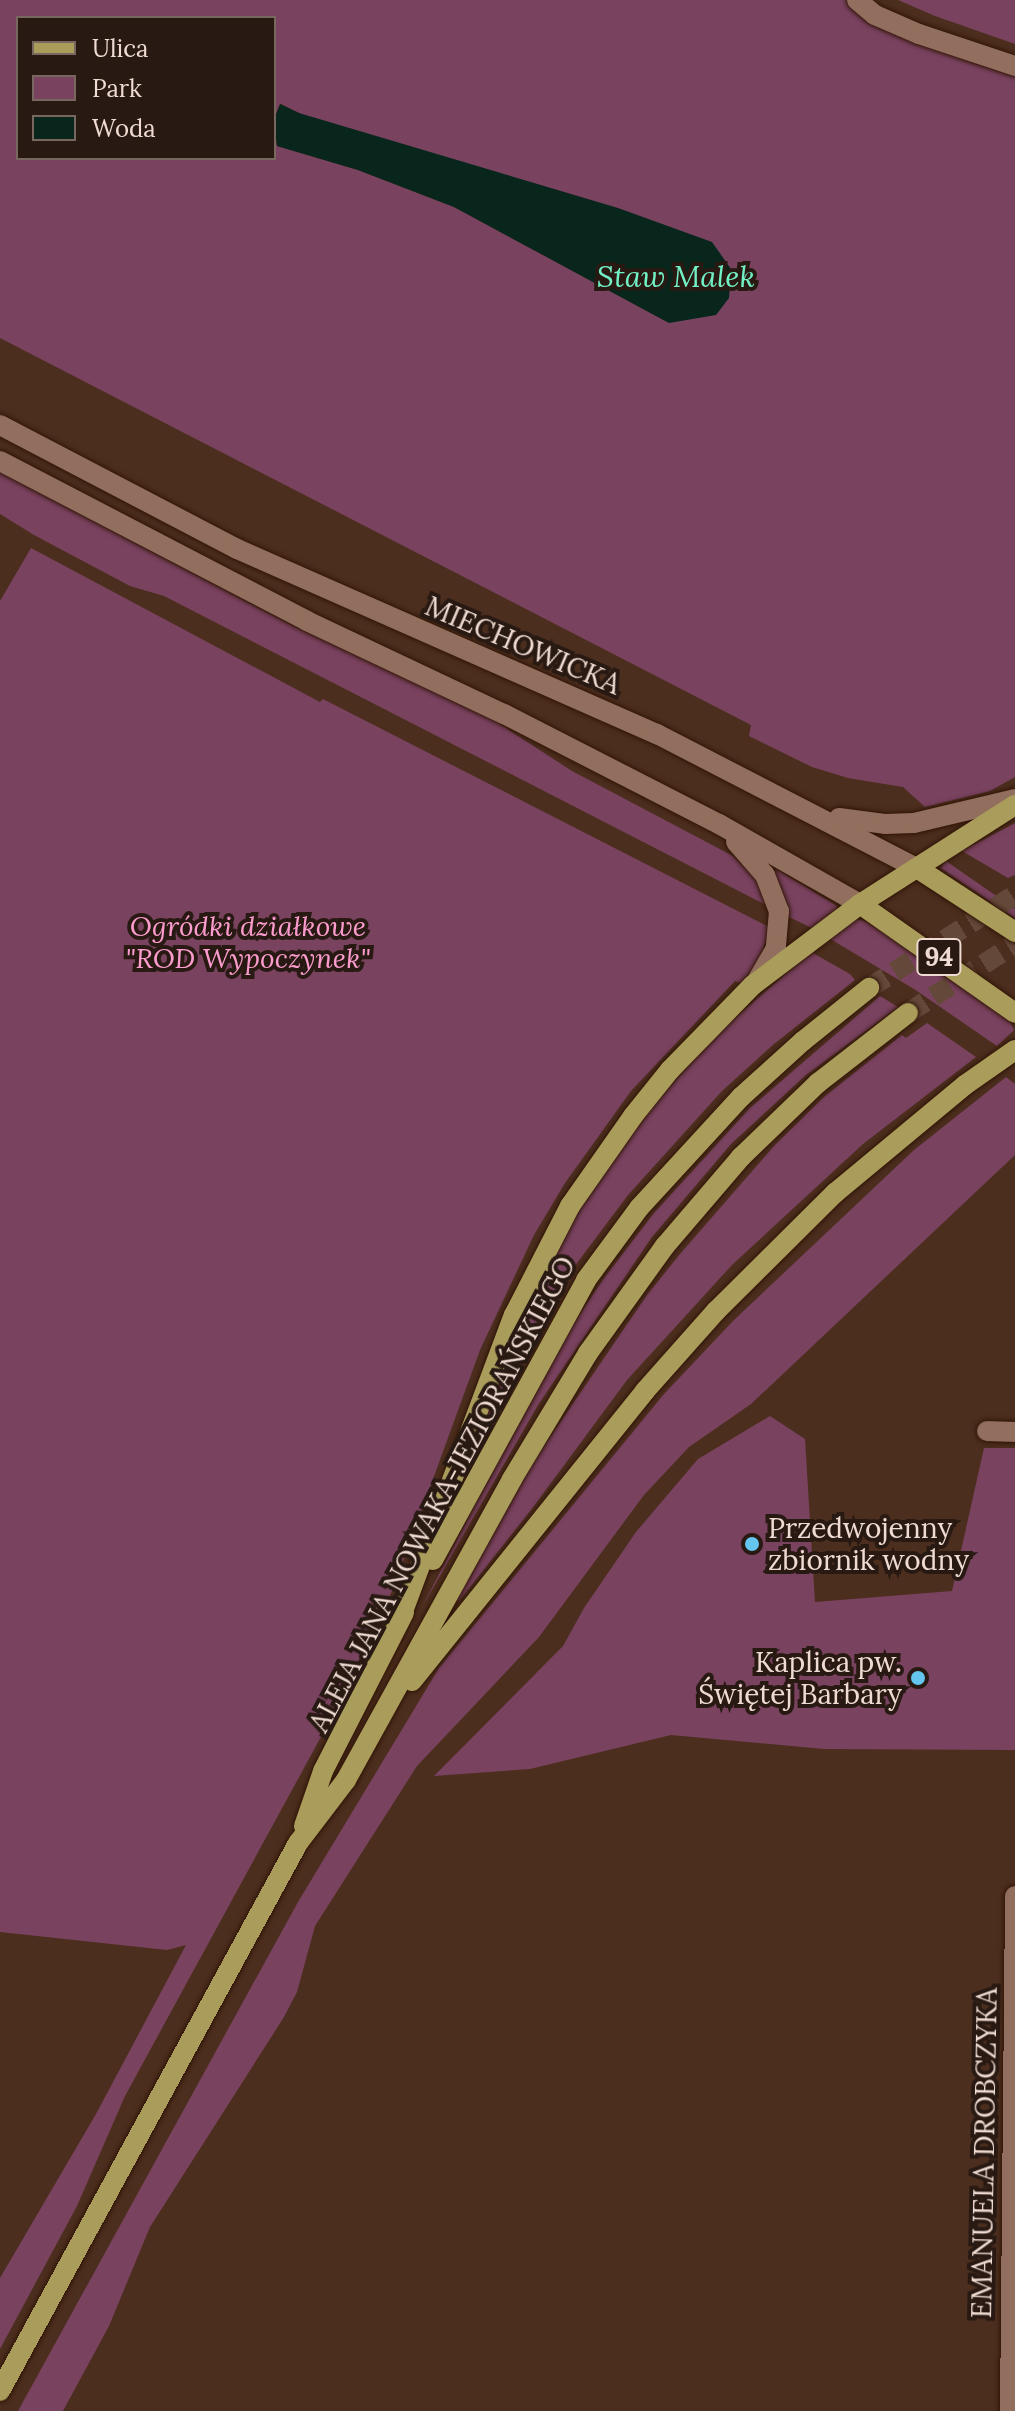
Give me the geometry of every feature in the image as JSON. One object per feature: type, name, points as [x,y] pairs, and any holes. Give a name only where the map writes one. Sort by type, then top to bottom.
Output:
[{"type":"main road","points":[[857,0],[875,15],[919,34],[1015,66]]},
{"type":"main road","name":"MIECHOWICKA","points":[[0,425],[237,549],[618,716],[770,791],[917,868],[1015,932]]},
{"type":"main road","name":"94","points":[[0,461],[307,621],[504,714],[719,824],[860,904],[1015,1013]]},
{"type":"main road","points":[[770,791],[842,819],[885,824],[947,818],[1015,802]]},
{"type":"main road","points":[[399,1622],[486,1381],[538,1262],[570,1206],[633,1116],[670,1070],[753,985],[860,904],[1015,802]]},
{"type":"main road","points":[[719,824],[765,875],[779,911],[776,948],[753,985]]},
{"type":"main road","name":"ALEJA JANA NOWAKA-JEZIORAŃSKIEGO","points":[[298,1843],[323,1771],[399,1622],[537,1364],[603,1256],[685,1155],[741,1097],[803,1041],[869,988]]},
{"type":"main road","name":"ALEJA JANA NOWAKA-JEZIORAŃSKIEGO","points":[[0,2391],[298,1843],[346,1780],[519,1466],[588,1353],[639,1280],[741,1157],[818,1083],[908,1013]]},
{"type":"main road","points":[[373,1732],[645,1391],[716,1311],[835,1193],[928,1115],[1015,1050]]},
{"type":"main road","points":[[987,1431],[1015,1432]]},
{"type":"main road","name":"EMANUELA DROBCZYKA","points":[[1010,2411],[1015,1896]]},
{"type":"green space","points":[[0,0],[852,0],[1015,69],[1015,777],[990,791],[925,807],[903,787],[848,778],[812,767],[749,736],[751,725],[0,338]],"holes":[[[16,16],[276,16],[276,115],[281,104],[299,113],[669,323],[454,207],[358,170],[277,146],[276,141],[276,160],[16,160]]]},
{"type":"green space","points":[[898,0],[1015,0],[1015,44],[935,16]]},
{"type":"green space","points":[[0,472],[289,624],[492,719],[572,771],[733,856],[756,879],[770,907],[164,596],[130,586],[34,535],[0,514]]},
{"type":"green space","name":"Ogródki działkowe \"ROD Wypoczynek\"","points":[[31,548],[320,702],[323,699],[771,928],[754,971],[741,983],[735,981],[631,1091],[565,1183],[534,1235],[480,1350],[393,1589],[340,1702],[125,2096],[77,2206],[0,2349],[0,2278],[96,2114],[186,1945],[167,1950],[0,1932],[0,601]]},
{"type":"green space","points":[[1015,823],[1015,875],[1008,878],[962,851]]},
{"type":"green space","points":[[946,861],[1015,909],[1015,918],[941,868]]},
{"type":"green space","points":[[776,869],[837,906],[837,910],[812,928],[787,916],[772,873]]},
{"type":"green space","points":[[853,919],[865,921],[928,962],[1010,1022],[1014,1030],[997,1046],[914,989],[827,937]]},
{"type":"green space","points":[[811,952],[855,980],[774,1044],[722,1091],[628,1195],[559,1287],[474,1451],[523,1316],[575,1216],[615,1155],[670,1086],[726,1026]]},
{"type":"green space","points":[[880,996],[898,1007],[806,1075],[731,1144],[652,1237],[538,1405],[422,1607],[556,1349],[605,1277],[654,1213],[750,1108]]},
{"type":"green space","points":[[927,1023],[976,1057],[863,1144],[732,1265],[627,1380],[459,1601],[454,1598],[487,1537],[540,1452],[647,1295],[680,1254],[774,1146],[824,1097],[902,1035],[906,1038]]},
{"type":"green space","points":[[1006,1077],[1015,1084],[1015,1155],[751,1404],[689,1447],[644,1495],[539,1637],[417,1766],[315,1926],[297,1992],[150,2227],[109,2326],[63,2411],[18,2411],[298,1902],[439,1668],[664,1394],[734,1320],[914,1150]]},
{"type":"green space","points":[[770,1416],[805,1439],[815,1602],[952,1591],[984,1448],[1015,1448],[1015,1750],[824,1749],[671,1735],[530,1769],[434,1776],[563,1646],[584,1608],[636,1532],[698,1459]]},
{"type":"water","name":"Staw Malek","points":[[280,104],[299,113],[618,208],[712,242],[731,269],[729,298],[716,315],[669,323],[454,207],[358,170],[277,146],[276,114]]},
{"type":"tunnel","points":[[869,988],[1015,895]]},
{"type":"tunnel","points":[[908,1013],[1015,944]]},
{"type":"place","name":"Przedwojenny zbiornik wodny","points":[[752,1544]]},
{"type":"place","name":"Kaplica pw. Świętej Barbary","points":[[918,1678]]}]
